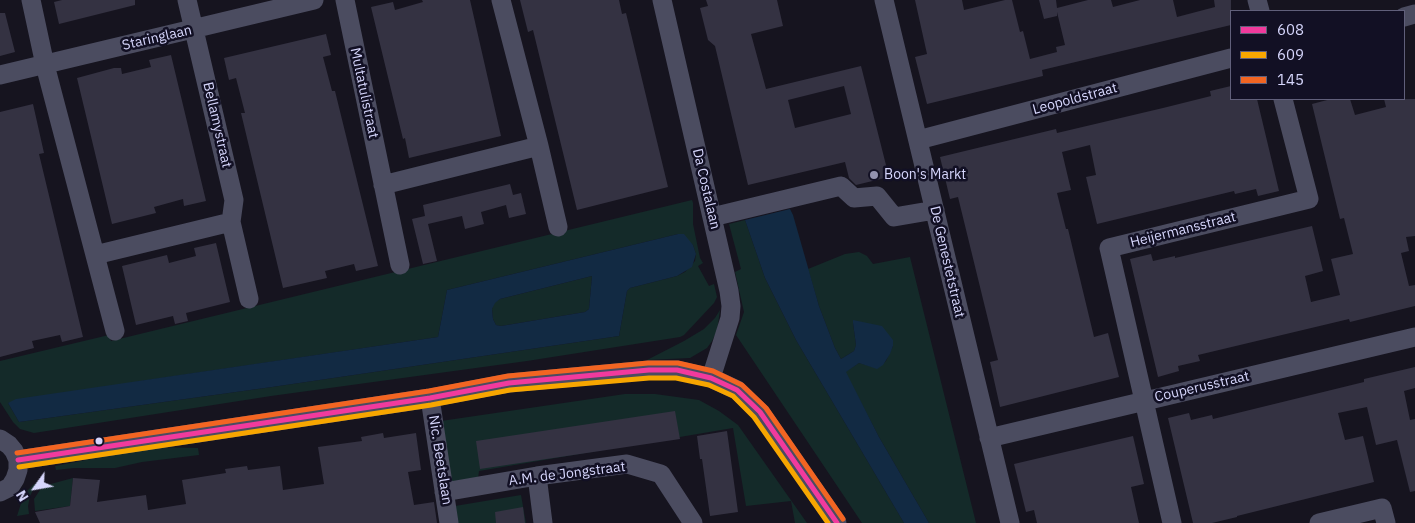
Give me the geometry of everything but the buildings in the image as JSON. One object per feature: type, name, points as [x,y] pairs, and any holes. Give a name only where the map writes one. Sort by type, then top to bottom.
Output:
[{"type":"street","points":[[31,0],[45,65],[115,330]]},
{"type":"street","name":"Bellamystraat","points":[[187,0],[234,200],[231,222],[249,299]]},
{"type":"street","name":"Staringlaan","points":[[0,75],[314,0]]},
{"type":"street","name":"Multatulistraat","points":[[345,0],[400,265]]},
{"type":"street","points":[[500,0],[539,146],[558,227]]},
{"type":"street","name":"Da Costalaan","points":[[662,0],[731,306],[730,318],[711,378]]},
{"type":"street","name":"De Genestetstraat","points":[[884,0],[1010,523]]},
{"type":"street","name":"Leopoldstraat","points":[[918,140],[1230,58]]},
{"type":"street","name":"Heijermansstraat","points":[[1143,401],[1109,248],[1309,200],[1283,100]]},
{"type":"street","points":[[383,185],[539,146]]},
{"type":"street","points":[[712,216],[841,186],[854,198],[877,196],[894,217],[935,210]]},
{"type":"street","points":[[94,256],[231,222]]},
{"type":"street","name":"Couperusstraat","points":[[989,438],[1415,337]]},
{"type":"street","points":[[18,460],[430,398],[509,383],[640,370],[677,370],[711,378],[737,390],[760,412],[837,523]]},
{"type":"street","name":"Nic. Beetslaan","points":[[430,398],[450,523]]},
{"type":"street","points":[[1143,401],[1172,523]]},
{"type":"street","points":[[0,439],[9,445],[18,460],[18,470],[15,479],[10,486],[0,492]]},
{"type":"street","name":"A.M. de Jongstraat","points":[[444,492],[537,476],[627,464],[661,474],[694,523]]},
{"type":"street","points":[[537,476],[543,523]]},
{"type":"street","points":[[1319,523],[1382,508],[1386,523]]},
{"type":"green space","points":[[692,200],[693,224],[700,258],[703,263],[698,266],[709,286],[714,284],[717,297],[714,303],[680,337],[527,361],[271,396],[34,433],[20,429],[13,422],[0,402],[0,361],[109,335],[111,341]],"holes":[[[678,234],[693,245],[696,254],[695,261],[685,272],[677,276],[630,288],[627,291],[619,336],[19,422],[8,403],[438,337],[447,290]]]},
{"type":"green space","points":[[745,220],[765,278],[796,340],[904,523],[862,523],[736,335],[744,312],[735,272],[741,269],[729,224]]},
{"type":"green space","points":[[859,252],[867,256],[873,264],[910,257],[976,523],[929,523],[879,437],[845,372],[859,363],[877,368],[886,361],[893,346],[853,323],[856,345],[854,351],[841,359],[819,306],[808,269],[845,254]]},
{"type":"green space","points":[[592,276],[589,309],[585,312],[501,326],[496,325],[493,319],[492,309],[494,303],[500,299]]},
{"type":"green space","points":[[720,310],[717,331],[707,348],[690,358],[647,360],[704,329]]},
{"type":"green space","points":[[625,394],[655,394],[699,400],[719,411],[738,425],[807,523],[795,523],[791,501],[746,506],[733,428],[479,471],[478,479],[451,483],[441,421]]},
{"type":"green space","points":[[153,447],[198,448],[199,455],[142,462],[115,468],[56,470],[55,466]]},
{"type":"green space","points":[[73,478],[70,506],[35,511],[34,499],[40,490],[47,485]]},
{"type":"green space","points":[[43,480],[34,488],[30,496],[29,514],[17,516],[24,494],[33,485]]},
{"type":"green space","points":[[521,495],[526,523],[457,523],[455,506]]},
{"type":"water","points":[[790,209],[819,306],[841,359],[854,351],[856,345],[853,320],[882,326],[893,340],[890,354],[883,365],[877,369],[859,363],[846,372],[879,437],[929,523],[904,523],[796,340],[765,278],[745,220]]},
{"type":"water","points":[[678,234],[684,234],[693,245],[696,254],[692,267],[677,276],[630,288],[627,291],[619,336],[19,422],[8,403],[16,399],[438,337],[447,290]],"holes":[[[592,276],[589,309],[585,312],[501,326],[496,325],[492,309],[500,299]]]},
{"type":"transit line","name":"145","points":[[17,453],[429,391],[508,376],[648,363],[678,363],[713,371],[742,385],[766,408],[843,519]]},
{"type":"transit line","name":"608","points":[[18,460],[430,398],[509,383],[649,370],[677,370],[711,378],[737,390],[760,412],[837,523]]},
{"type":"transit line","name":"609","points":[[19,467],[431,405],[510,390],[649,378],[676,378],[709,385],[733,396],[754,417],[828,523]]},
{"type":"place","name":"Boon's Markt","points":[[874,175]]}]
